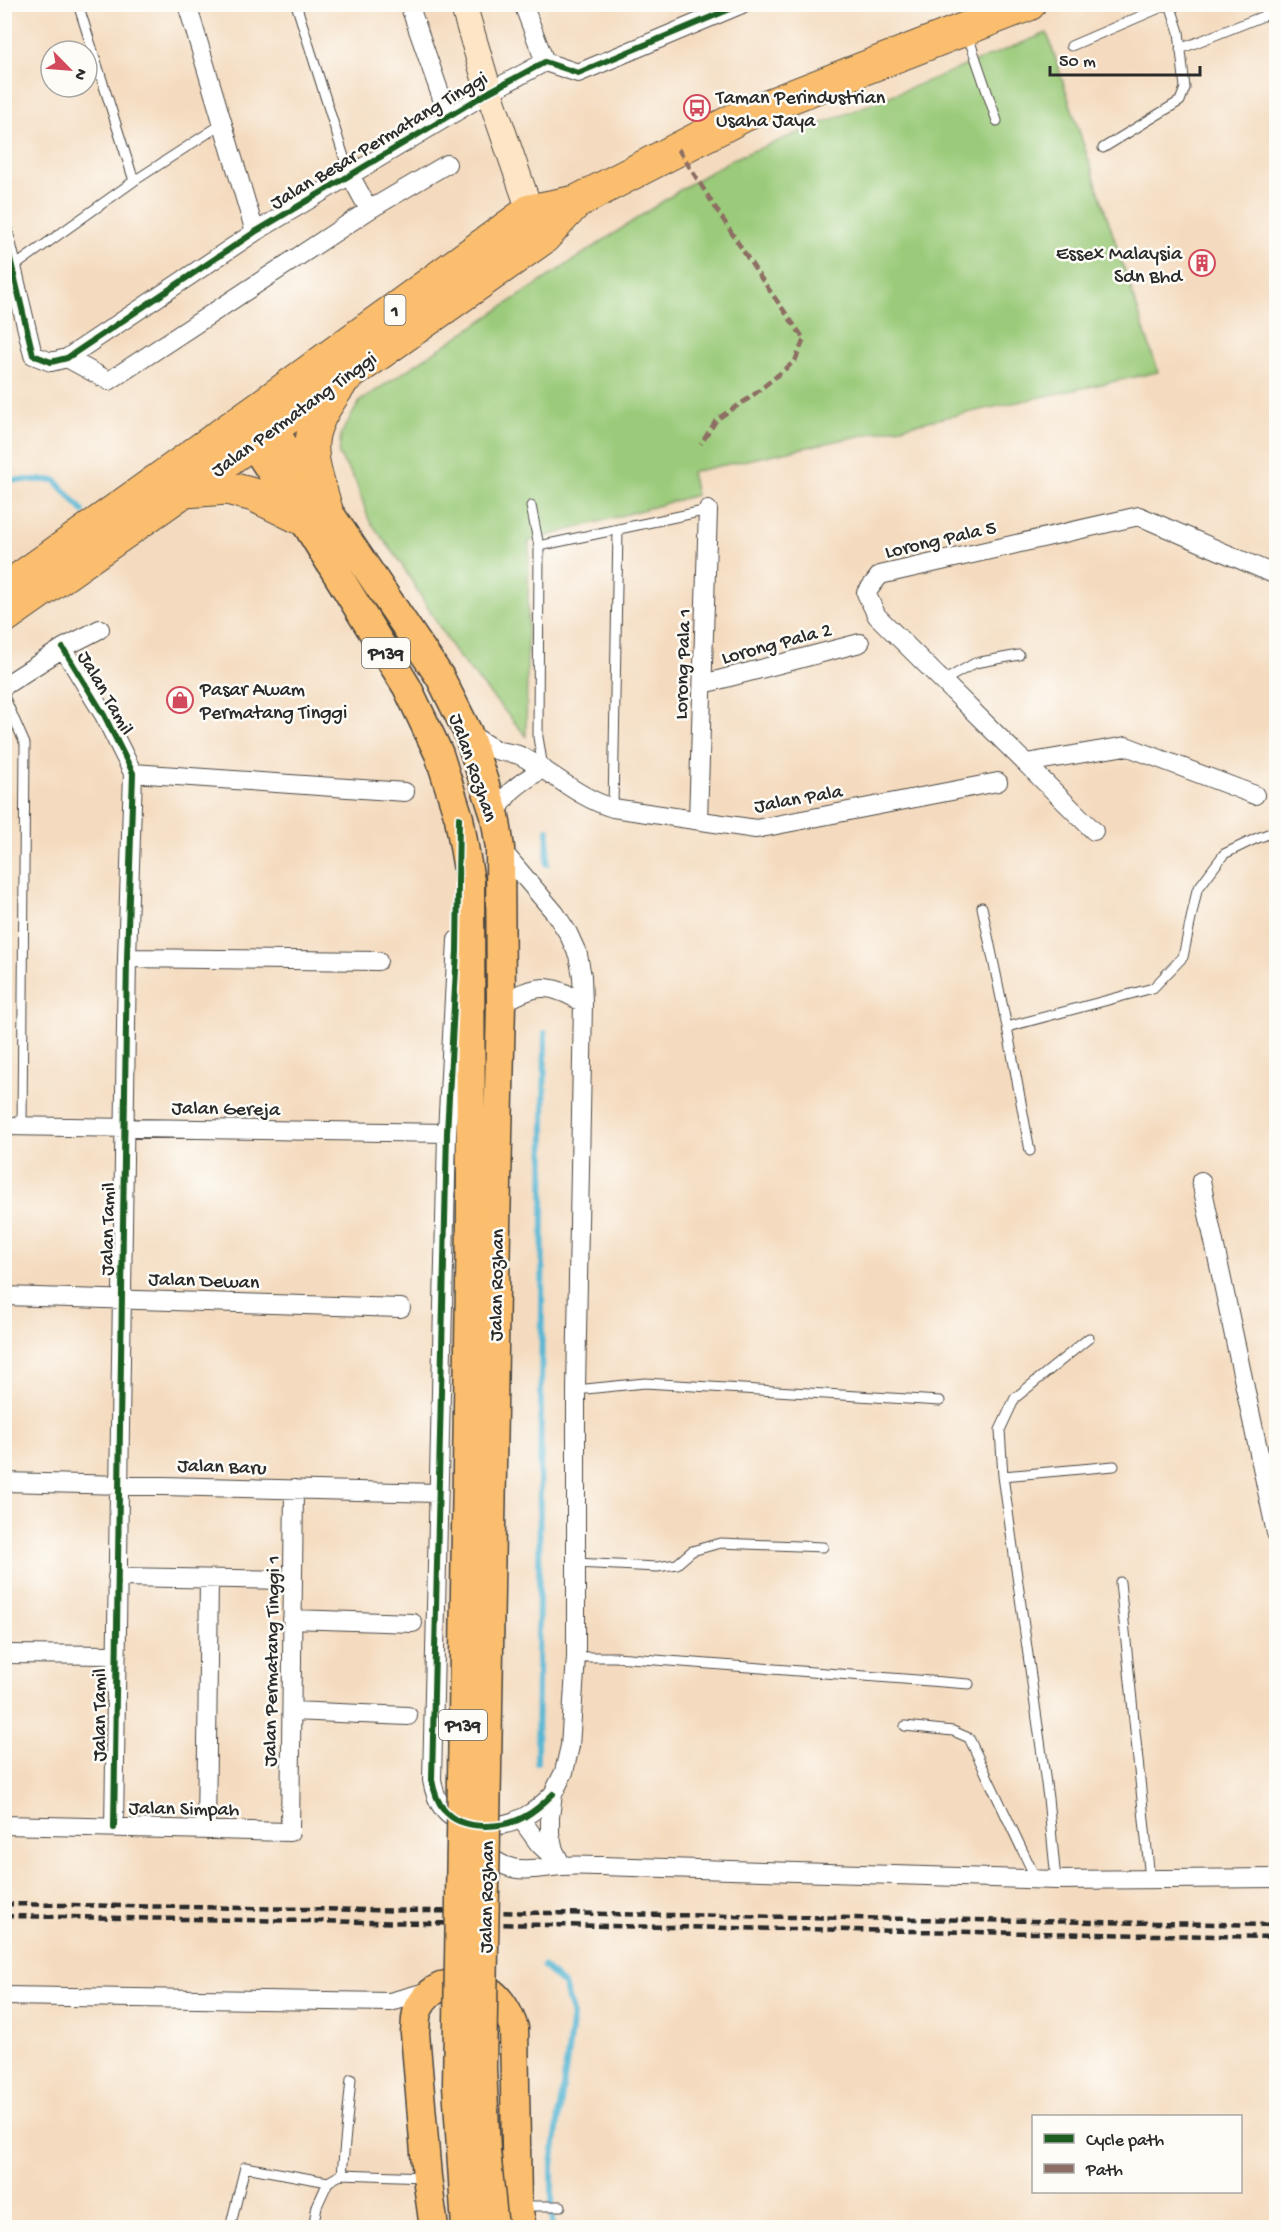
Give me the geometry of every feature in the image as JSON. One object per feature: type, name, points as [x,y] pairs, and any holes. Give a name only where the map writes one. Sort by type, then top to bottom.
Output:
[{"type":"highway","name":"Jalan Permatang Tinggi","points":[[4,590],[255,426],[536,224],[744,115],[1029,4]]},
{"type":"highway","name":"Jalan Permatang Tinggi","points":[[4,617],[185,490],[255,426],[346,375],[536,224]]},
{"type":"highway","points":[[185,490],[227,488],[315,514],[313,435],[322,412],[346,375]]},
{"type":"main road","name":"Jalan Rozhan","points":[[255,426],[315,514],[440,677],[468,733],[495,816],[500,848],[501,1004],[484,1225],[457,2085],[466,2228]]},
{"type":"main road","name":"Jalan Rozhan","points":[[315,514],[407,687],[439,754],[459,818],[470,881],[484,1225],[482,2068],[486,2151],[494,2228]]},
{"type":"main road","points":[[434,2228],[427,2177],[415,2033],[417,2011],[430,1992],[448,1983],[479,1984],[492,1993],[507,2010],[514,2028],[524,2212]]},
{"type":"street","points":[[187,4],[255,232]]},
{"type":"street","points":[[409,4],[448,116]]},
{"type":"street","points":[[463,4],[489,92],[536,224]]},
{"type":"street","points":[[523,4],[544,62],[578,73],[742,4]]},
{"type":"street","name":"Jalan Besar Permatang Tinggi","points":[[59,360],[255,232],[448,116],[544,62]]},
{"type":"street","points":[[4,233],[33,355],[59,360],[109,381],[369,210],[447,164]]},
{"type":"street","points":[[350,174],[369,210]]},
{"type":"street","name":"Lorong Pala 1","points":[[699,820],[708,510]]},
{"type":"street","name":"Lorong Pala 5","points":[[1094,831],[877,616],[866,593],[880,575],[1139,516],[1276,574]]},
{"type":"street","name":"Jalan Tamil","points":[[4,686],[63,648],[100,629]]},
{"type":"street","name":"Lorong Pala 2","points":[[703,684],[860,643]]},
{"type":"street","name":"Jalan Tamil","points":[[63,648],[104,715],[132,773],[121,1299],[114,1828]]},
{"type":"street","name":"Jalan Pala","points":[[468,733],[497,750],[519,755],[543,768],[584,798],[613,808],[756,830],[998,782]]},
{"type":"street","points":[[1026,764],[1126,746],[1255,795]]},
{"type":"street","points":[[495,816],[505,797],[516,786],[543,768]]},
{"type":"street","points":[[132,773],[405,792]]},
{"type":"street","points":[[459,818],[457,951],[447,1133],[432,1780],[436,1797],[446,1812],[464,1823],[485,1826],[501,1825],[521,1819],[537,1809],[553,1794]]},
{"type":"street","points":[[500,848],[555,913],[568,933],[579,955],[584,1003],[576,1390],[576,1657],[570,1746],[564,1772],[553,1794],[550,1817],[550,1834],[554,1850],[562,1866]]},
{"type":"street","points":[[127,958],[378,961]]},
{"type":"street","points":[[501,1004],[522,992],[538,987],[552,988],[584,1003]]},
{"type":"street","name":"Jalan Gereja","points":[[13,1126],[447,1133]]},
{"type":"street","points":[[1201,1181],[1276,1533]]},
{"type":"street","name":"Jalan Dewan","points":[[4,1296],[401,1308]]},
{"type":"street","name":"Jalan Baru","points":[[4,1482],[438,1493]]},
{"type":"street","name":"Jalan Permatang Tinggi 1","points":[[290,1832],[294,1490]]},
{"type":"street","points":[[117,1577],[293,1580]]},
{"type":"street","points":[[206,1830],[209,1578]]},
{"type":"street","points":[[292,1619],[413,1623]]},
{"type":"street","points":[[4,1654],[115,1655]]},
{"type":"street","points":[[292,1711],[408,1716]]},
{"type":"street","points":[[521,1819],[539,1844],[562,1866]]},
{"type":"street","points":[[464,1823],[492,1860],[507,1867],[533,1870],[562,1866],[1056,1880],[1276,1878]]},
{"type":"street","name":"Jalan Simpah","points":[[4,1825],[290,1832]]},
{"type":"street","points":[[4,1996],[390,2002],[430,1992]]},
{"type":"lane","points":[[78,4],[134,181]]},
{"type":"lane","points":[[296,4],[350,174]]},
{"type":"lane","points":[[1071,45],[1170,4],[1179,32],[1185,88],[1180,101],[1103,148]]},
{"type":"lane","points":[[1180,49],[1276,10]]},
{"type":"lane","points":[[966,28],[997,122]]},
{"type":"lane","points":[[12,268],[134,181],[222,124]]},
{"type":"lane","points":[[531,506],[539,546],[538,737],[543,768]]},
{"type":"lane","points":[[539,546],[708,510]]},
{"type":"lane","points":[[613,808],[618,529]]},
{"type":"lane","points":[[943,681],[975,663],[1019,655]]},
{"type":"lane","points":[[4,696],[25,744],[13,1126]]},
{"type":"lane","points":[[1007,1027],[1153,988],[1183,957],[1197,890],[1224,854],[1254,838],[1276,831]]},
{"type":"lane","points":[[982,907],[1030,1151]]},
{"type":"lane","points":[[1056,1880],[1046,1787],[1003,1476],[1000,1430],[1016,1398],[1089,1338]]},
{"type":"lane","points":[[576,1390],[645,1383],[940,1401]]},
{"type":"lane","points":[[1003,1476],[1113,1466]]},
{"type":"lane","points":[[575,1563],[657,1567],[677,1564],[692,1551],[720,1543],[823,1547]]},
{"type":"lane","points":[[1120,1582],[1150,1879]]},
{"type":"lane","points":[[576,1657],[616,1657],[969,1684]]},
{"type":"lane","points":[[905,1726],[953,1731],[969,1738],[1036,1879]]},
{"type":"lane","points":[[342,2174],[351,2079]]},
{"type":"lane","points":[[230,2228],[245,2167],[328,2182]]},
{"type":"lane","points":[[313,2228],[317,2206],[328,2182],[342,2174],[427,2177]]},
{"type":"lane","points":[[524,2212],[561,2206]]},
{"type":"green space","points":[[1047,33],[1158,372],[691,472],[696,495],[529,541],[526,736],[456,654],[399,560],[369,520],[355,480],[339,455],[341,434],[360,401],[683,188],[733,159]]},
{"type":"waterway","points":[[4,484],[10,480],[55,480],[83,511]]},
{"type":"waterway","points":[[547,864],[548,830]]},
{"type":"waterway","points":[[537,1762],[545,1033]]},
{"type":"waterway","points":[[543,1966],[564,1985],[573,2016],[552,2165],[552,2228]]},
{"type":"railway","points":[[4,1904],[1276,1925]]},
{"type":"railway","points":[[4,1916],[1276,1937]]},
{"type":"marked path","points":[[678,149],[758,274],[804,339],[795,361],[751,397],[717,419],[701,444]]},
{"type":"cycle path","points":[[4,233],[33,355],[51,362],[67,358],[255,232],[489,92],[545,62],[578,73],[742,4]]},
{"type":"cycle path","points":[[63,648],[104,715],[133,773],[127,958],[114,1828]]},
{"type":"cycle path","points":[[459,818],[457,951],[447,1133],[432,1780],[436,1796],[444,1810],[451,1817],[471,1825],[494,1826],[515,1821],[532,1812],[553,1794]]},
{"type":"place","name":"Taman Perindustrian Usaha Jaya","points":[[697,108]]},
{"type":"place","name":"Essex Malaysia Sdn Bhd","points":[[1202,263]]},
{"type":"place","name":"Pasar Awam Permatang Tinggi","points":[[180,700]]}]
